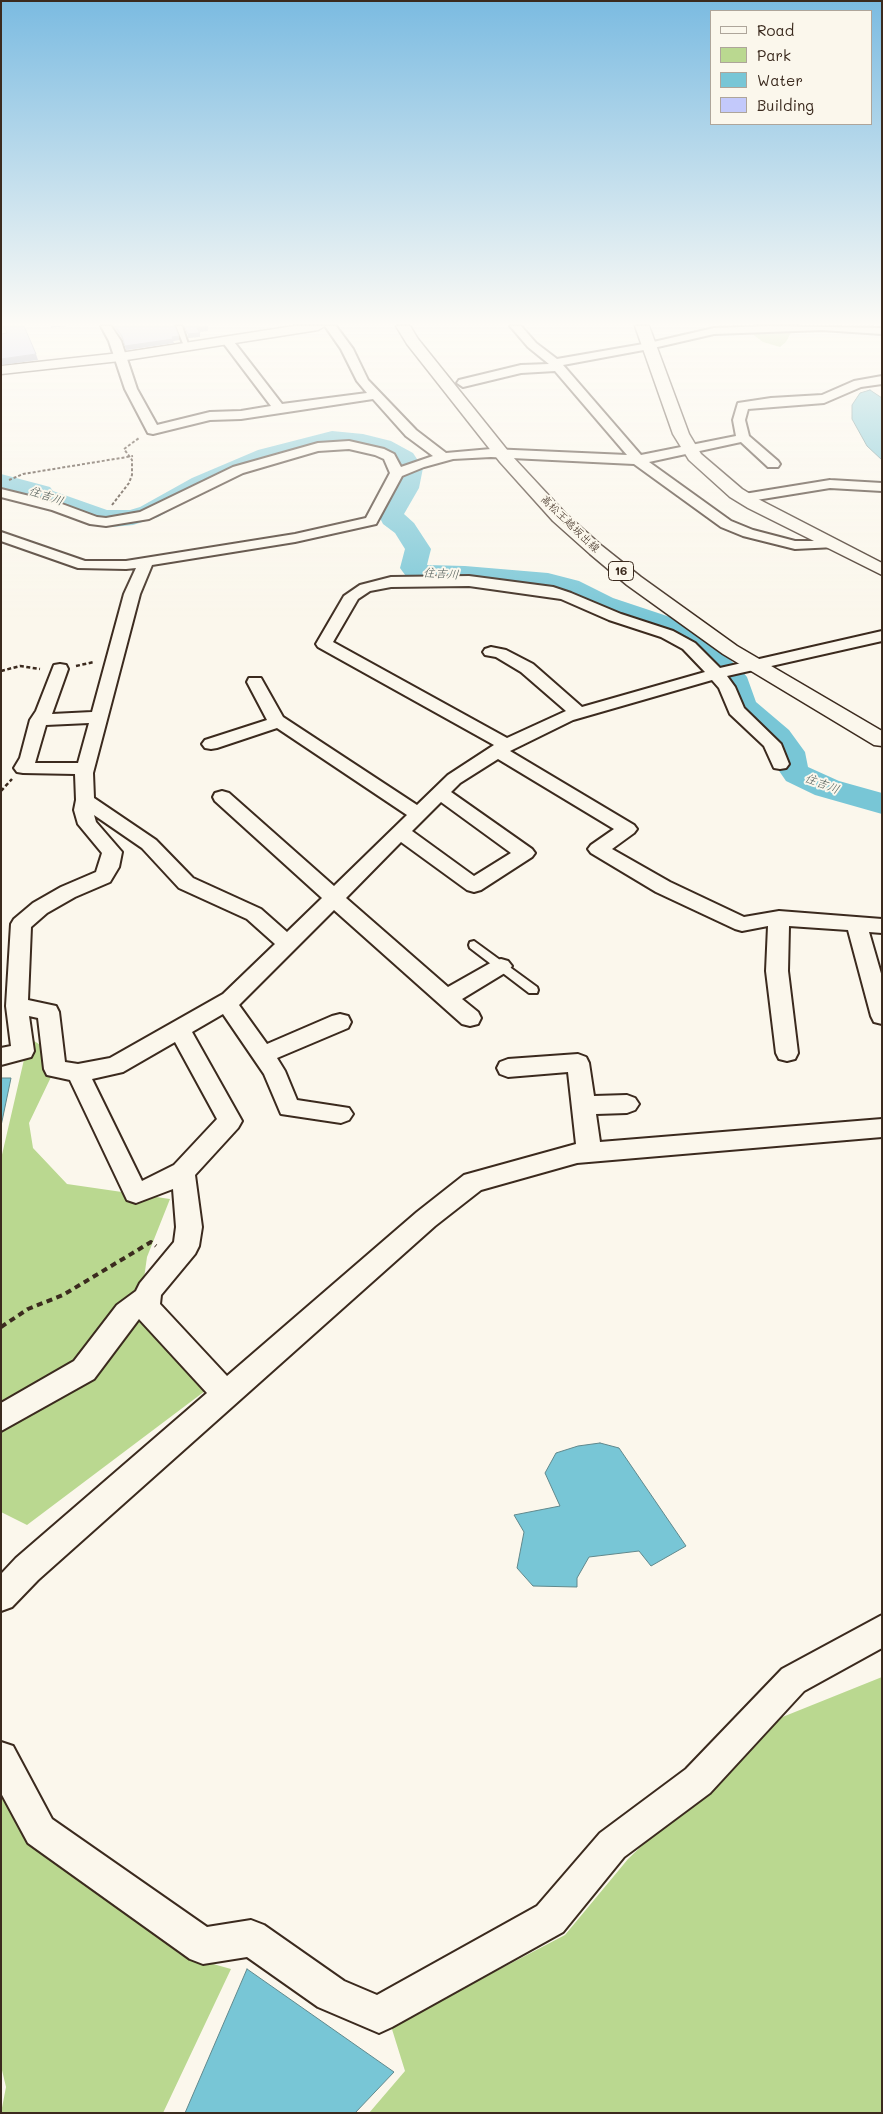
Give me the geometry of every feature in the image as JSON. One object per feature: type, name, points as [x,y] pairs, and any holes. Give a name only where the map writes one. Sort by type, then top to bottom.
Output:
[{"type":"main road","name":"高松王越坂出線","points":[[479,425],[502,454],[559,517],[634,582],[680,616],[753,664],[882,740]]},
{"type":"main road","name":"高松王越坂出線","points":[[497,425],[577,514],[620,553],[694,611],[882,725]]},
{"type":"main road","points":[[677,425],[690,449],[717,478],[744,498],[882,570]]},
{"type":"street","points":[[150,425],[153,430],[175,425]]},
{"type":"street","points":[[404,425],[412,433],[444,457]]},
{"type":"street","points":[[608,425],[638,460],[652,472],[726,524],[748,533],[795,545],[830,544]]},
{"type":"street","points":[[740,425],[743,438],[773,464]]},
{"type":"street","points":[[4,539],[83,565],[146,563],[295,538],[371,521],[397,473],[419,464],[452,455],[521,454],[638,460],[743,438]]},
{"type":"street","points":[[1,493],[57,507],[95,521],[106,522],[144,516],[238,470],[318,447],[349,444],[379,452],[389,457],[397,473]]},
{"type":"street","points":[[744,498],[830,484],[882,487]]},
{"type":"street","points":[[1,1057],[23,1051],[17,1006],[21,924],[40,908],[68,892],[103,877],[109,867],[112,852],[87,824],[83,810],[85,800],[84,774],[132,594],[146,563]]},
{"type":"street","points":[[780,764],[772,744],[736,710],[727,687],[724,672],[689,646],[667,634],[615,617],[553,592],[469,581],[391,582],[365,588],[352,596],[324,644],[502,748],[627,829],[598,849],[663,888],[742,924],[780,918],[882,926]]},
{"type":"street","points":[[17,1006],[48,1012],[55,1069],[78,1073],[115,1066],[226,1002],[454,779],[502,748],[567,716],[753,664],[882,636]]},
{"type":"street","points":[[491,652],[500,653],[527,668],[579,713]]},
{"type":"street","points":[[60,669],[45,711],[39,720],[29,758],[23,768],[86,769]]},
{"type":"street","points":[[255,682],[276,720],[418,814]]},
{"type":"street","points":[[39,720],[99,717]]},
{"type":"street","points":[[211,744],[279,722]]},
{"type":"street","points":[[400,832],[474,885],[525,853],[440,793]]},
{"type":"street","points":[[222,797],[345,909],[470,1018]]},
{"type":"street","points":[[85,800],[149,844],[186,883],[254,914],[287,944]]},
{"type":"street","points":[[780,918],[777,971],[787,1053]]},
{"type":"street","points":[[856,924],[882,1016]]},
{"type":"street","points":[[447,998],[501,966]]},
{"type":"street","points":[[226,1002],[274,1071],[289,1108],[340,1114]]},
{"type":"street","points":[[264,1055],[340,1022]]},
{"type":"street","points":[[78,1073],[136,1193],[152,1188],[182,1172],[230,1121],[179,1028]]},
{"type":"street","points":[[508,1068],[578,1063],[589,1152]]},
{"type":"street","points":[[583,1105],[627,1104]]},
{"type":"street","points":[[1,1596],[27,1569],[226,1394],[426,1219],[473,1182],[577,1153],[882,1128]]},
{"type":"street","points":[[182,1172],[189,1227],[186,1246],[149,1291],[146,1308],[226,1394]]},
{"type":"street","points":[[1,1418],[84,1370],[126,1313],[147,1298]]},
{"type":"street","points":[[1,1758],[40,1831],[203,1946],[251,1938],[331,1994],[379,2014],[550,1919],[612,1845],[698,1781],[793,1680],[882,1631]]},
{"type":"lane","points":[[474,945],[533,990]]},
{"type":"path","points":[[112,505],[129,483],[132,475],[132,460],[128,457],[124,448],[131,442]]},
{"type":"path","points":[[12,478],[23,474],[133,456]]},
{"type":"path","points":[[1,1327],[28,1309],[63,1295],[150,1242],[175,1260]]},
{"type":"green space","points":[[29,1038],[44,1047],[51,1077],[29,1123],[33,1148],[67,1184],[170,1199],[147,1257],[139,1314],[205,1391],[27,1525],[1,1512],[1,1159]]},
{"type":"green space","points":[[882,1677],[882,2113],[369,2113],[405,2071],[391,2026],[565,1935],[628,1859],[770,1722]]},
{"type":"green space","points":[[1,1785],[36,1842],[181,1955],[231,1969],[163,2113],[1,2113],[6,2087],[1,2066]]},
{"type":"water","points":[[855,425],[882,425],[882,460],[867,446]]},
{"type":"water","points":[[1,478],[48,493],[36,500],[23,495],[23,491],[34,492],[1,483]]},
{"type":"water","points":[[1,1078],[11,1078],[1,1126]]},
{"type":"water","points":[[600,1443],[619,1448],[686,1546],[651,1566],[639,1551],[589,1557],[577,1578],[577,1587],[533,1586],[517,1568],[524,1532],[514,1515],[560,1506],[545,1473],[556,1453],[578,1446]]},
{"type":"water","points":[[247,1969],[394,2072],[355,2113],[185,2113]]},
{"type":"waterway","name":"住吉川","points":[[1,481],[41,492],[43,496],[112,519],[133,517],[149,512],[201,483],[266,455],[332,438],[363,441],[383,446],[405,458],[411,468],[407,488],[391,514],[392,519],[405,528],[418,549],[413,568],[417,573],[465,574],[548,581],[569,587],[603,604],[675,628],[696,643],[732,677],[742,706],[778,737],[789,752],[791,765],[797,774],[827,788],[882,804]]}]
